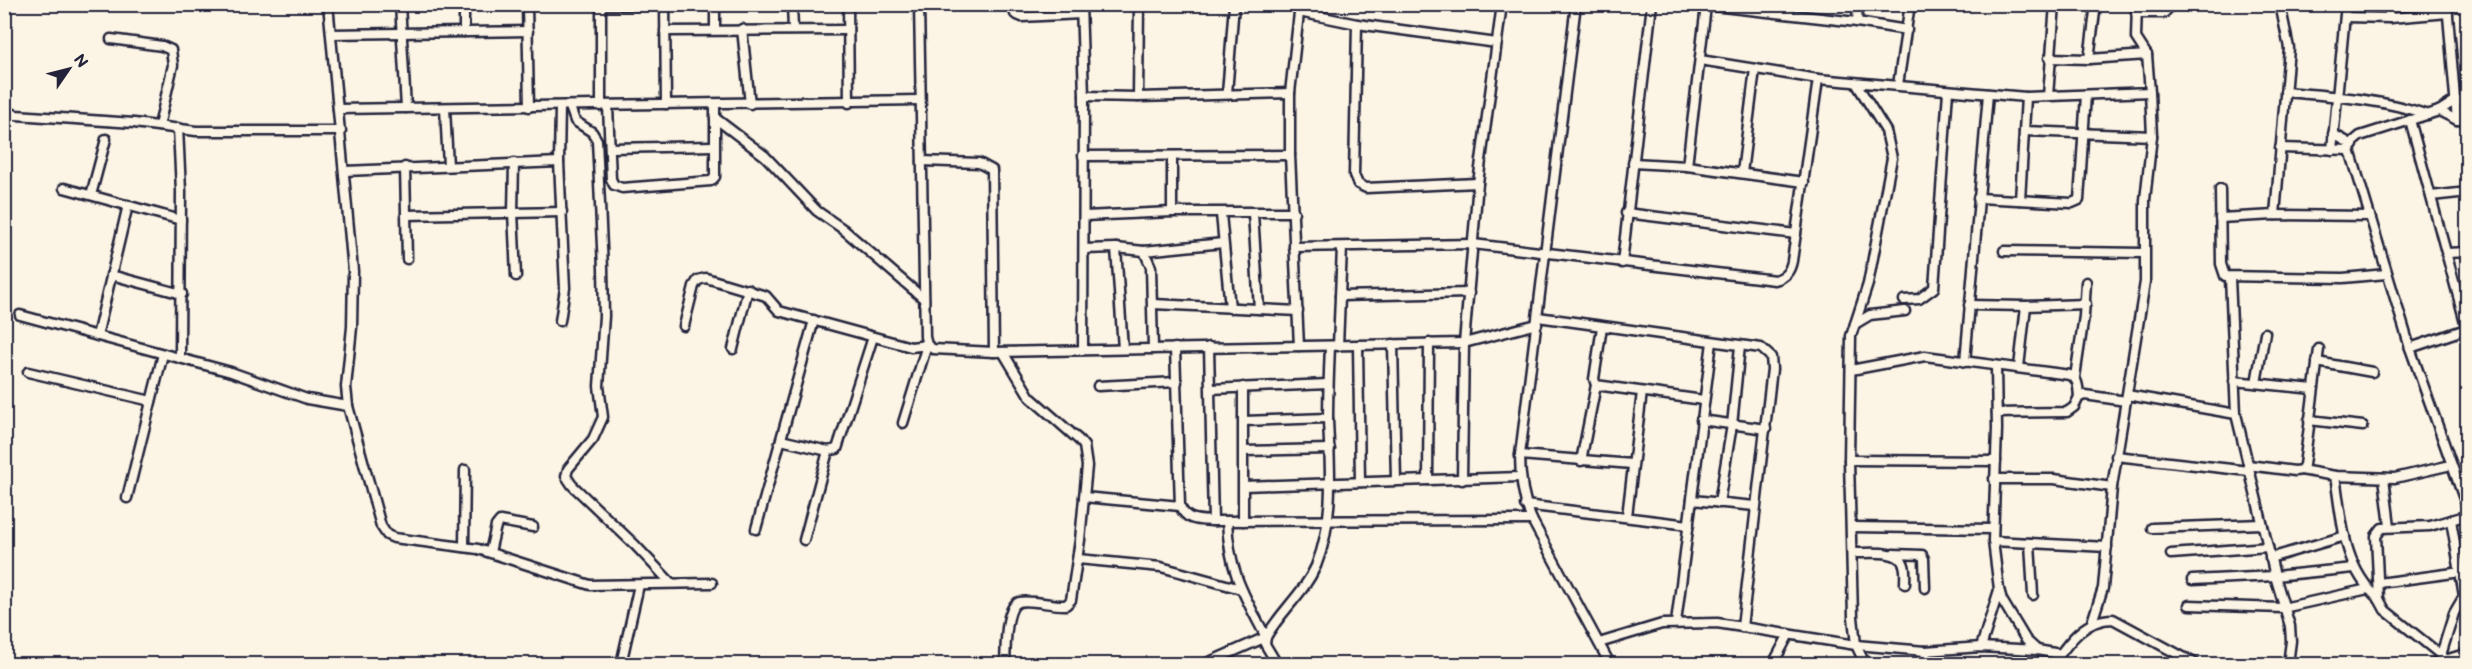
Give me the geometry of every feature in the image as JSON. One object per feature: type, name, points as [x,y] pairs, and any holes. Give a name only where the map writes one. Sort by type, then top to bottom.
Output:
[{"type":"street","points":[[328,4],[345,171],[353,299],[346,387],[348,406],[381,526],[387,535],[394,538],[490,552],[590,585],[712,583]]},
{"type":"street","points":[[400,4],[406,108]]},
{"type":"street","points":[[464,4],[465,32]]},
{"type":"street","points":[[527,4],[529,107]]},
{"type":"street","points":[[715,4],[716,30]]},
{"type":"street","points":[[792,4],[793,29]]},
{"type":"street","points":[[848,4],[849,103]]},
{"type":"street","points":[[903,423],[927,345],[924,299],[919,4]]},
{"type":"street","points":[[1012,4],[1015,14],[1022,17],[1081,9],[1084,96],[1083,350]]},
{"type":"street","points":[[1138,97],[1139,4]]},
{"type":"street","points":[[1227,94],[1234,4]]},
{"type":"street","points":[[1462,480],[1464,342],[1468,293],[1478,183],[1502,4]]},
{"type":"street","points":[[1576,4],[1547,254],[1520,455],[1520,477],[1525,505],[1532,520],[1610,664]]},
{"type":"street","points":[[1622,263],[1652,4]]},
{"type":"street","points":[[1695,4],[1857,22],[1907,30]]},
{"type":"street","points":[[1857,22],[1858,4]]},
{"type":"street","points":[[1898,85],[1910,4]]},
{"type":"street","points":[[2048,96],[2049,58],[2055,4]]},
{"type":"street","points":[[2089,59],[2096,4]]},
{"type":"street","points":[[2053,664],[2075,636],[2092,622],[2103,588],[2116,456],[2145,282],[2145,200],[2152,136],[2147,55],[2136,38],[2137,9],[2164,13],[2172,4]]},
{"type":"street","points":[[2275,215],[2289,48],[2280,4]]},
{"type":"street","points":[[2332,150],[2346,4]]},
{"type":"street","points":[[2387,4],[2390,18]]},
{"type":"street","points":[[666,104],[664,5],[601,5],[604,106],[610,148],[611,180],[614,184],[622,188],[711,181],[715,177],[715,104]]},
{"type":"street","points":[[1687,166],[1706,6]]},
{"type":"street","points":[[1299,346],[1290,155],[1290,93],[1299,8],[1358,24],[1497,43]]},
{"type":"street","points":[[2345,17],[2390,18],[2448,9],[2457,120]]},
{"type":"street","points":[[1358,24],[1354,175],[1358,184],[1366,188],[1478,183]]},
{"type":"street","points":[[742,29],[750,104]]},
{"type":"street","points":[[665,30],[848,30]]},
{"type":"street","points":[[332,34],[528,31]]},
{"type":"street","points":[[111,39],[162,46],[171,50],[173,65],[159,126]]},
{"type":"street","points":[[2049,58],[2089,59],[2147,55]]},
{"type":"street","points":[[1700,60],[1818,79],[2026,97],[2150,92]]},
{"type":"street","points":[[1742,174],[1755,69]]},
{"type":"street","points":[[1294,247],[1473,244],[1775,280],[1786,275],[1791,269],[1818,79]]},
{"type":"street","points":[[1856,83],[1886,131],[1892,158],[1868,284],[1851,336],[1849,460],[1852,554],[1856,645],[1865,664]]},
{"type":"street","points":[[1904,300],[1919,299],[1934,288],[1948,91]]},
{"type":"street","points":[[2285,92],[2336,96],[2412,109],[2428,115]]},
{"type":"street","points":[[1084,96],[1290,93]]},
{"type":"street","points":[[1965,362],[1988,94]]},
{"type":"street","points":[[1978,198],[2072,203],[2079,200],[2086,94]]},
{"type":"street","points":[[2020,200],[2026,97]]},
{"type":"street","points":[[339,109],[849,103],[920,100]]},
{"type":"street","points":[[2352,148],[2360,136],[2428,115],[2454,102],[2468,100]]},
{"type":"street","points":[[560,321],[565,297],[560,162],[565,107]]},
{"type":"street","points":[[565,107],[574,121],[592,132],[597,140],[603,316],[600,386],[603,417],[593,439],[567,469],[566,476],[572,485],[671,583]]},
{"type":"street","points":[[445,108],[448,166]]},
{"type":"street","points":[[4,110],[16,115],[219,132],[341,131]]},
{"type":"street","points":[[2439,111],[2457,120],[2468,119]]},
{"type":"street","points":[[715,118],[765,156],[817,211],[843,229],[924,299]]},
{"type":"street","points":[[2410,120],[2467,331],[2410,348]]},
{"type":"street","points":[[178,128],[182,294],[180,358]]},
{"type":"street","points":[[2024,131],[2152,136]]},
{"type":"street","points":[[2333,134],[2352,148],[2386,274],[2468,510]]},
{"type":"street","points":[[91,195],[106,139]]},
{"type":"street","points":[[610,148],[714,146]]},
{"type":"street","points":[[2280,148],[2332,150],[2352,148]]},
{"type":"street","points":[[1083,156],[1290,155]]},
{"type":"street","points":[[1172,156],[1172,212]]},
{"type":"street","points":[[922,161],[979,163],[992,170],[998,352],[1030,396],[1084,446],[1087,466],[1078,559],[1071,600],[1066,605],[1020,602],[1012,606],[1009,614],[1005,664]]},
{"type":"street","points":[[345,171],[560,162]]},
{"type":"street","points":[[514,163],[513,212],[516,276]]},
{"type":"street","points":[[1633,163],[1687,166],[1804,182]]},
{"type":"street","points":[[405,167],[407,259]]},
{"type":"street","points":[[64,188],[181,220]]},
{"type":"street","points":[[2220,189],[2222,272],[2230,278],[2343,278],[2386,274]]},
{"type":"street","points":[[2431,196],[2468,192]]},
{"type":"street","points":[[97,336],[128,205]]},
{"type":"street","points":[[406,215],[562,212]]},
{"type":"street","points":[[1084,216],[1172,212],[1221,214],[1294,212]]},
{"type":"street","points":[[1253,213],[1259,309]]},
{"type":"street","points":[[1626,213],[1796,234]]},
{"type":"street","points":[[1221,214],[1230,308]]},
{"type":"street","points":[[2220,218],[2275,215],[2370,216]]},
{"type":"street","points":[[1084,249],[1116,248],[1144,251],[1224,243]]},
{"type":"street","points":[[1277,664],[1265,644],[1266,637],[1309,580],[1321,550],[1328,520],[1330,448],[1328,384],[1340,296],[1342,247]]},
{"type":"street","points":[[1116,248],[1123,349]]},
{"type":"street","points":[[1144,251],[1151,267],[1153,349]]},
{"type":"street","points":[[2004,251],[2144,253]]},
{"type":"street","points":[[2447,253],[2468,252]]},
{"type":"street","points":[[111,275],[182,294]]},
{"type":"street","points":[[684,326],[694,286],[701,278],[748,289],[769,298],[779,311],[911,347],[927,345],[941,351],[1358,346],[1464,342],[1537,321],[1602,327],[1761,348],[1771,357],[1772,369],[1743,627]]},
{"type":"street","points":[[2230,278],[2236,414],[2270,558],[2290,626],[2288,664]]},
{"type":"street","points":[[1997,413],[2067,412],[2074,407],[2079,397],[2075,377],[2086,304],[2086,282]]},
{"type":"street","points":[[733,350],[748,289]]},
{"type":"street","points":[[1340,296],[1468,293]]},
{"type":"street","points":[[1153,304],[1298,311]]},
{"type":"street","points":[[1969,305],[2086,304]]},
{"type":"street","points":[[2019,367],[2026,306]]},
{"type":"street","points":[[1855,324],[1870,315],[1905,311]]},
{"type":"street","points":[[20,315],[231,372],[307,399],[348,406]]},
{"type":"street","points":[[756,529],[814,320]]},
{"type":"street","points":[[1581,461],[1596,385],[1594,379],[1602,327]]},
{"type":"street","points":[[2256,383],[2265,333]]},
{"type":"street","points":[[781,440],[828,451],[837,449],[873,337]]},
{"type":"street","points":[[1676,622],[1712,342]]},
{"type":"street","points":[[1428,480],[1429,343]]},
{"type":"street","points":[[1393,344],[1396,481]]},
{"type":"street","points":[[1358,346],[1360,482]]},
{"type":"street","points":[[1719,503],[1732,425],[1740,346]]},
{"type":"street","points":[[1209,347],[1213,521]]},
{"type":"street","points":[[1175,348],[1180,506],[1183,514],[1189,519],[1213,521],[1532,520]]},
{"type":"street","points":[[2301,470],[2304,465],[2319,348]]},
{"type":"street","points":[[127,498],[163,354]]},
{"type":"street","points":[[1851,370],[1925,356],[2019,367],[2075,377]]},
{"type":"street","points":[[2317,362],[2372,372]]},
{"type":"street","points":[[1996,366],[1997,413],[1993,541],[1999,589],[2002,600],[2026,640],[2037,650]]},
{"type":"street","points":[[28,372],[151,401]]},
{"type":"street","points":[[2234,381],[2313,388]]},
{"type":"street","points":[[1098,386],[1177,382]]},
{"type":"street","points":[[1211,389],[1328,384]]},
{"type":"street","points":[[1596,385],[1703,400]]},
{"type":"street","points":[[1243,387],[1243,521]]},
{"type":"street","points":[[1627,516],[1642,392]]},
{"type":"street","points":[[2079,397],[2085,395],[2126,398],[2236,414]]},
{"type":"street","points":[[1244,421],[1328,417]]},
{"type":"street","points":[[1701,420],[1766,429]]},
{"type":"street","points":[[2309,420],[2363,426]]},
{"type":"street","points":[[1244,451],[1330,448]]},
{"type":"street","points":[[804,540],[828,451]]},
{"type":"street","points":[[1520,455],[1632,464]]},
{"type":"street","points":[[2116,456],[2248,468],[2301,470],[2335,476],[2384,478],[2407,476],[2451,465]]},
{"type":"street","points":[[1849,460],[1996,461]]},
{"type":"street","points":[[464,547],[465,470]]},
{"type":"street","points":[[2335,476],[2345,536],[2354,568],[2391,616],[2447,660]]},
{"type":"street","points":[[1244,486],[1520,477]]},
{"type":"street","points":[[2384,478],[2390,526]]},
{"type":"street","points":[[1994,479],[2054,479],[2112,487]]},
{"type":"street","points":[[1084,496],[1180,506]]},
{"type":"street","points":[[1692,500],[1755,506]]},
{"type":"street","points":[[1525,505],[1689,525]]},
{"type":"street","points":[[2379,599],[2376,536],[2378,530],[2390,526],[2430,525],[2468,515]]},
{"type":"street","points":[[2447,660],[2454,613],[2463,601],[2461,572],[2451,520]]},
{"type":"street","points":[[490,552],[496,526],[500,521],[533,527]]},
{"type":"street","points":[[1227,521],[1229,555],[1240,589],[1266,637]]},
{"type":"street","points":[[2152,528],[2262,524]]},
{"type":"street","points":[[1852,526],[1994,529]]},
{"type":"street","points":[[2270,558],[2345,536]]},
{"type":"street","points":[[1993,541],[2107,547]]},
{"type":"street","points":[[2030,543],[2033,595]]},
{"type":"street","points":[[2171,554],[2268,547]]},
{"type":"street","points":[[1852,554],[1922,555],[1925,588]]},
{"type":"street","points":[[1892,554],[1904,563],[1905,584]]},
{"type":"street","points":[[1078,559],[1161,567],[1240,589]]},
{"type":"street","points":[[2192,580],[2275,576],[2354,568]]},
{"type":"street","points":[[2379,583],[2461,572]]},
{"type":"street","points":[[621,664],[639,585]]},
{"type":"street","points":[[1981,647],[1999,589]]},
{"type":"street","points":[[2190,605],[2283,608],[2368,589]]},
{"type":"street","points":[[2092,622],[2113,620],[2194,664]]},
{"type":"street","points":[[1599,643],[1637,630],[1676,622],[1717,623],[1856,645],[1925,651],[1981,647],[2037,650],[2060,654]]},
{"type":"street","points":[[1773,664],[1789,634]]},
{"type":"street","points":[[1205,664],[1266,637]]},
{"type":"street","points":[[1925,651],[1927,664]]},
{"type":"street","points":[[1227,653],[1229,664]]},
{"type":"street","points":[[2432,664],[2468,653]]}]
